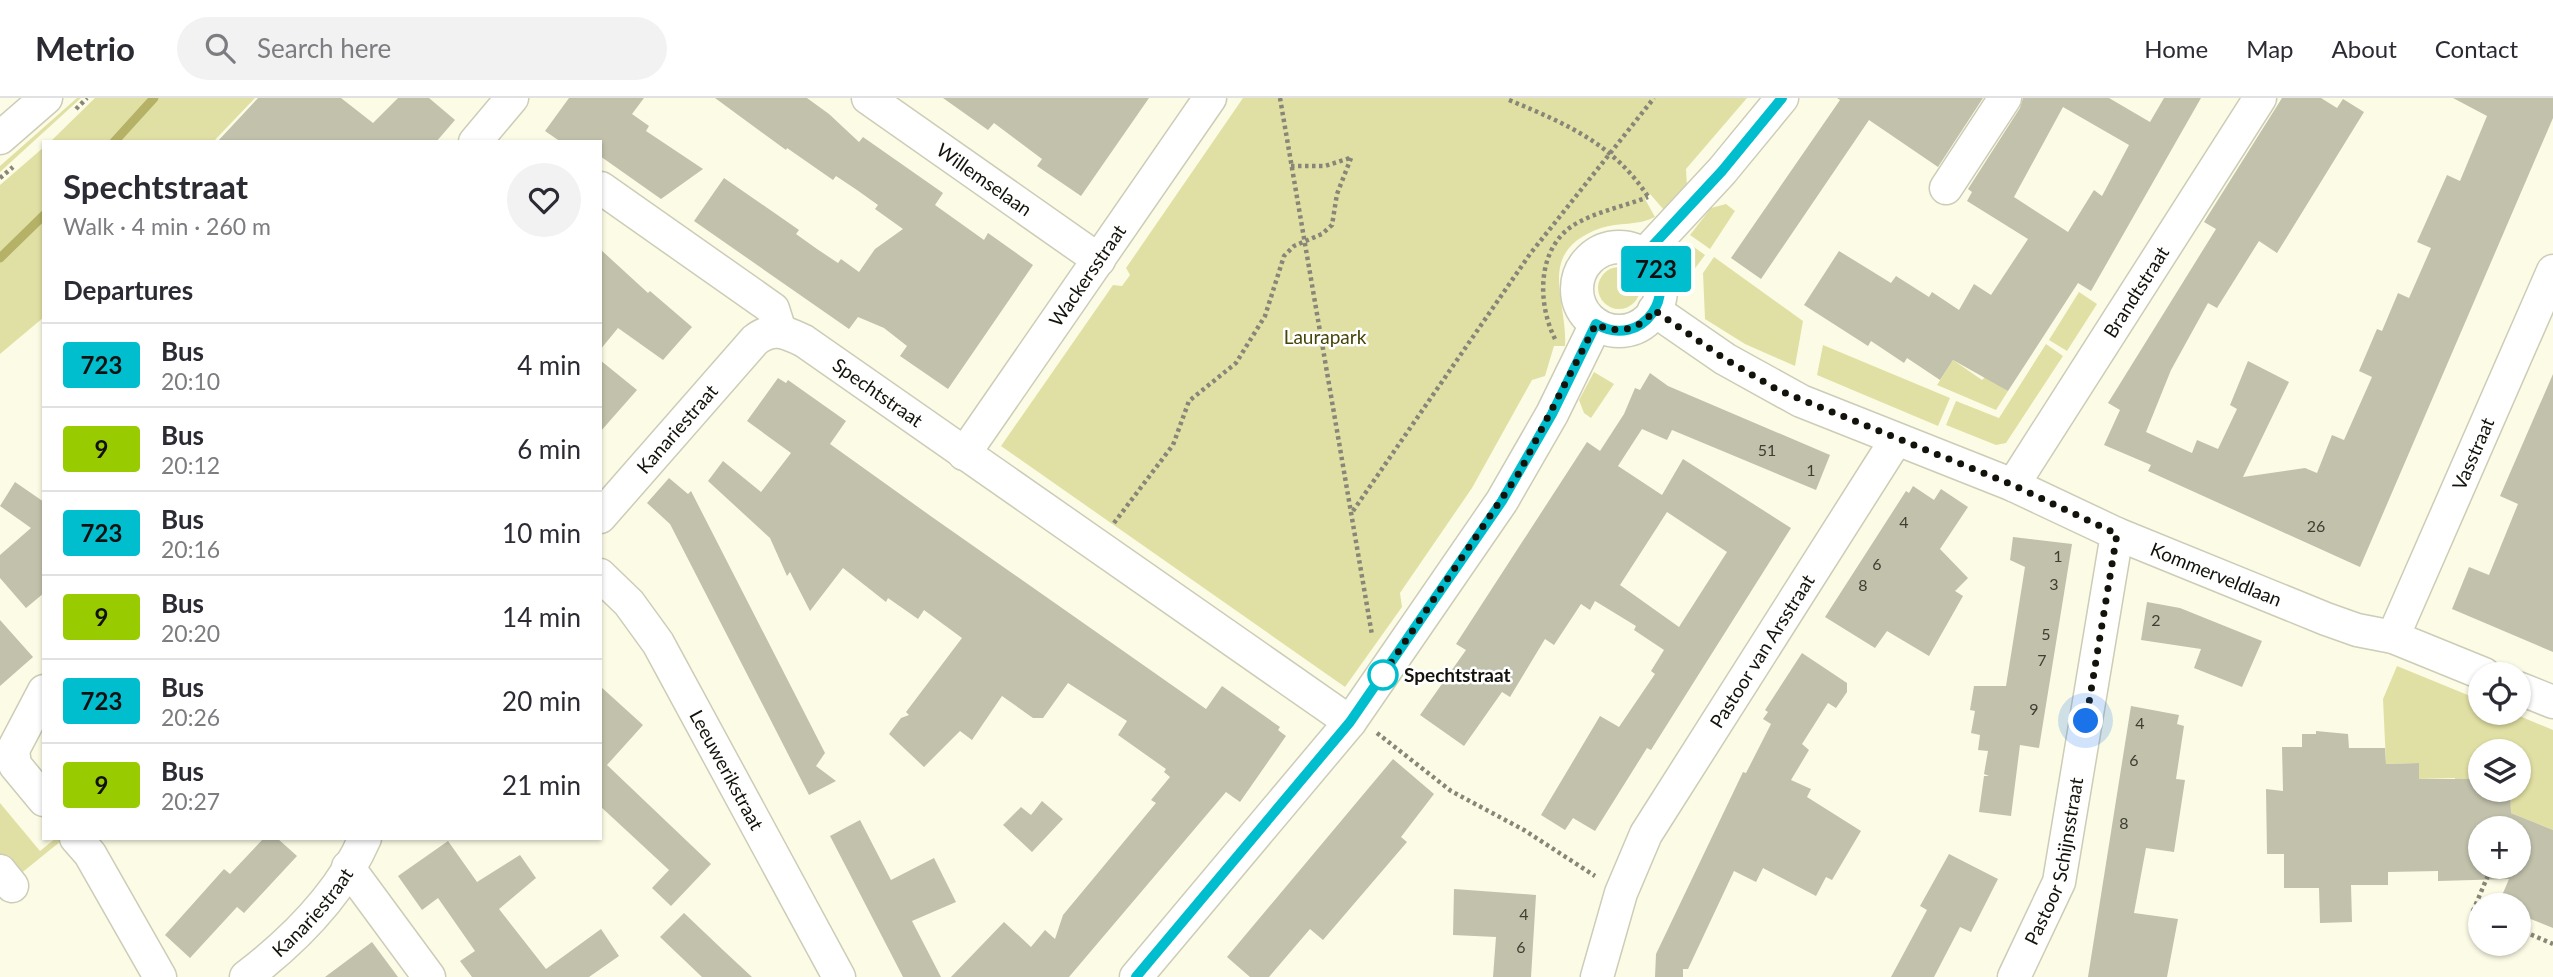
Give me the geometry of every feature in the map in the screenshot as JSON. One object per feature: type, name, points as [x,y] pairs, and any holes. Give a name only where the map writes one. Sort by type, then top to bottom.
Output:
[{"type":"street","points":[[0,138],[46,98]]},
{"type":"street","name":"Willemselaan","points":[[868,98],[1099,260]]},
{"type":"street","name":"Wackersstraat","points":[[964,454],[1210,98]]},
{"type":"street","points":[[1644,255],[1743,147],[1782,98]]},
{"type":"street","points":[[1946,188],[2005,98]]},
{"type":"street","name":"Brandtstraat","points":[[2013,485],[2260,98]]},
{"type":"street","points":[[477,140],[511,100]]},
{"type":"street","points":[[602,189],[773,309],[768,335]]},
{"type":"street","points":[[1615,247],[1627,248],[1644,255],[1655,268],[1661,284],[1654,310],[1643,323],[1628,329],[1612,330],[1596,324],[1584,310],[1577,294],[1585,265],[1598,253],[1615,247]]},
{"type":"street","name":"Vasstraat","points":[[2393,637],[2553,271]]},
{"type":"street","name":"Kommerveldlaan","points":[[1654,310],[1725,359],[1778,390],[1896,440],[2013,485],[2117,534],[2326,619],[2357,630],[2393,637],[2468,667]]},
{"type":"street","points":[[1136,977],[1361,726],[1502,501],[1596,324]]},
{"type":"street","name":"Spechtstraat","points":[[768,335],[804,341],[1361,726]]},
{"type":"street","name":"Kanariestraat","points":[[602,514],[768,335]]},
{"type":"street","name":"Pastoor van Arsstraat","points":[[1597,977],[1626,879],[1646,834],[1896,440]]},
{"type":"street","name":"Pastoor Schijnsstraat","points":[[2014,977],[2059,882],[2117,534]]},
{"type":"street","name":"Leeuwerikstraat","points":[[602,577],[629,603],[658,643],[839,977]]},
{"type":"street","points":[[2531,693],[2553,702]]},
{"type":"street","points":[[42,695],[7,756],[42,798]]},
{"type":"street","name":"Kanariestraat","points":[[246,977],[277,953],[318,909],[364,840]]},
{"type":"street","points":[[92,844],[160,977]]},
{"type":"street","points":[[348,867],[429,977]]},
{"type":"path","points":[[1280,98],[1374,646]]},
{"type":"path","points":[[1353,512],[1484,318],[1610,151],[1654,98]]},
{"type":"path","points":[[1509,100],[1573,128],[1610,151],[1627,167],[1671,226]]},
{"type":"path","points":[[1097,546],[1152,468],[1173,445],[1189,401],[1236,363],[1265,316],[1281,262],[1288,251],[1306,239],[1322,234],[1332,225],[1340,183],[1351,158],[1325,166],[1292,166]]},
{"type":"path","points":[[1579,360],[1558,346],[1546,320],[1542,301],[1548,257],[1563,235],[1575,225],[1648,197]]},
{"type":"path","points":[[1361,726],[1451,790],[1524,830],[1626,879]]},
{"type":"path","points":[[2531,935],[2553,944]]},
{"type":"green space","points":[[77,98],[81,98],[0,172],[0,166]]},
{"type":"green space","points":[[95,98],[255,98],[215,140],[52,140]]},
{"type":"green space","name":"Laurapark","points":[[1243,98],[1747,98],[1686,169],[1687,187],[1664,210],[1650,194],[1645,199],[1655,217],[1642,222],[1601,228],[1580,238],[1568,250],[1561,263],[1559,278],[1565,346],[1554,346],[1545,376],[1532,380],[1472,488],[1400,593],[1402,607],[1345,687],[1001,446],[1113,285],[1122,286],[1130,275],[1126,268]]},
{"type":"green space","points":[[42,149],[42,319],[0,354],[0,185]]},
{"type":"green space","points":[[1726,204],[1735,211],[1710,249],[1690,235],[1711,208]]},
{"type":"green space","points":[[1687,242],[1705,255],[1681,287],[1680,266]]},
{"type":"green space","points":[[1714,257],[1803,321],[1795,366],[1745,344],[1705,319],[1703,273]]},
{"type":"green space","points":[[1619,267],[1634,273],[1640,288],[1634,303],[1619,309],[1604,303],[1598,288],[1604,273]]},
{"type":"green space","points":[[2079,292],[2097,304],[2067,351],[2049,340]]},
{"type":"green space","points":[[2046,344],[2063,356],[2006,443],[1996,445],[1946,425],[1956,401],[1999,418]]},
{"type":"green space","points":[[1823,345],[1950,398],[1938,426],[1817,375]]},
{"type":"green space","points":[[1953,360],[1982,380],[1986,376],[2008,391],[1996,410],[1937,385]]},
{"type":"green space","points":[[1594,372],[1614,384],[1591,418],[1584,413],[1579,400]]},
{"type":"green space","points":[[2397,666],[2468,695],[2468,725],[2531,725],[2531,721],[2553,730],[2553,830],[2531,821],[2531,816],[2511,813],[2511,802],[2531,802],[2531,739],[2468,739],[2468,785],[2455,792],[2455,778],[2419,779],[2419,763],[2386,764],[2383,699]]},
{"type":"green space","points":[[0,803],[40,851],[54,840],[61,841],[14,879],[0,862]]},
{"type":"building","points":[[258,98],[341,98],[373,123],[398,98],[429,98],[455,120],[438,140],[219,140]]},
{"type":"building","points":[[569,98],[644,98],[632,114],[649,126],[646,131],[703,169],[661,199],[602,157],[602,140],[558,140],[545,131]]},
{"type":"building","points":[[715,98],[807,98],[859,142],[863,137],[943,193],[935,205],[984,240],[988,233],[1033,265],[948,389],[900,356],[907,346],[884,328],[858,317],[849,329],[694,221],[724,178],[799,230],[796,234],[817,249],[838,263],[841,259],[859,272],[875,249],[903,229],[875,209],[878,205],[857,190],[836,176],[833,180],[787,148],[786,150]]},
{"type":"building","points":[[943,98],[1149,98],[1081,196],[1037,166],[1042,159],[994,123],[988,130]]},
{"type":"building","points":[[1837,98],[1983,98],[1938,167],[1869,120],[1761,279],[1731,258],[1840,100]]},
{"type":"building","points":[[2023,98],[2109,98],[2150,122],[2164,98],[2201,98],[2091,291],[2078,283],[2008,391],[1953,360],[1940,380],[1907,358],[1904,363],[1871,341],[1868,346],[1804,305],[1839,251],[1891,283],[1896,276],[1929,297],[1932,292],[1959,310],[1974,284],[1991,295],[2028,239],[1967,201],[1972,192],[1968,189],[2020,108]],"holes":[[[2063,107],[2129,145],[2102,196],[2094,190],[2068,232],[2014,197]]]},
{"type":"building","points":[[2282,98],[2321,98],[2337,108],[2343,99],[2364,112],[2277,253],[2259,241],[2217,308],[2208,303],[2171,370],[2146,432],[2192,453],[2197,440],[2218,449],[2237,409],[2230,405],[2248,361],[2289,382],[2243,477],[2305,468],[2317,473],[2332,435],[2344,440],[2372,377],[2359,371],[2377,329],[2382,331],[2398,293],[2409,298],[2431,248],[2417,242],[2447,175],[2460,181],[2487,116],[2453,98],[2553,98],[2553,118],[2360,567],[2148,471],[2151,465],[2104,445],[2120,410],[2108,403],[2216,229],[2204,222]]},
{"type":"building","points":[[602,251],[648,293],[650,291],[692,327],[663,360],[618,328],[602,348]]},
{"type":"building","points":[[602,362],[637,390],[602,430]]},
{"type":"building","points":[[1650,373],[1668,386],[1830,455],[1816,490],[1672,430],[1667,440],[1642,429],[1618,466],[1662,495],[1683,459],[1791,528],[1651,750],[1647,748],[1595,831],[1573,818],[1565,830],[1541,815],[1600,716],[1619,727],[1655,674],[1651,671],[1664,650],[1634,630],[1636,626],[1595,601],[1590,610],[1581,604],[1554,645],[1545,639],[1510,697],[1502,692],[1464,746],[1420,715],[1466,650],[1456,644],[1587,442],[1600,451],[1624,414],[1635,388],[1640,390]],"holes":[[[1667,512],[1727,552],[1679,627],[1620,585]]]},
{"type":"building","points":[[2553,374],[2553,652],[2452,609],[2469,567],[2489,575],[2518,504],[2500,496]]},
{"type":"building","points":[[778,378],[786,383],[788,380],[846,421],[830,444],[932,517],[1206,709],[1222,686],[1280,727],[1278,730],[1286,736],[1240,802],[1226,792],[1069,977],[951,977],[1004,922],[1031,947],[1045,930],[1055,939],[1063,915],[1156,803],[1151,800],[1170,777],[1164,772],[1166,769],[1118,735],[1127,721],[1068,683],[1043,718],[1033,718],[1002,696],[972,740],[960,731],[924,767],[889,734],[901,718],[909,715],[906,712],[962,638],[924,610],[918,619],[888,598],[886,602],[843,568],[810,611],[790,572],[787,576],[770,538],[708,481],[723,461],[761,492],[791,453],[747,421]]},
{"type":"building","points":[[669,478],[688,494],[691,491],[825,753],[816,766],[836,781],[809,795],[670,524],[647,503]]},
{"type":"building","points":[[15,482],[42,501],[42,595],[26,608],[0,578],[0,555],[31,528],[0,506]]},
{"type":"building","points":[[1913,486],[1934,500],[1941,489],[1968,507],[1940,549],[1968,578],[1955,591],[1963,596],[1929,656],[1887,631],[1875,648],[1825,617],[1906,491],[1909,493]]},
{"type":"building","points":[[2013,537],[2072,544],[2039,748],[2020,745],[2011,816],[1979,812],[1984,776],[1989,776],[1984,774],[1988,751],[1978,750],[1980,735],[1971,733],[1975,711],[1970,710],[1974,686],[2006,686],[2025,567],[2010,560]]},
{"type":"building","points":[[2147,602],[2180,608],[2262,641],[2242,687],[2194,668],[2201,649],[2141,640]]},
{"type":"building","points":[[0,620],[33,657],[0,686]]},
{"type":"building","points":[[1802,653],[1847,683],[1847,692],[1836,708],[1828,703],[1802,744],[1809,750],[1791,780],[1811,789],[1807,797],[1861,831],[1832,880],[1826,877],[1816,896],[1763,868],[1756,882],[1734,871],[1688,969],[1683,969],[1683,977],[1655,977],[1656,954],[1743,772],[1746,773],[1771,724],[1763,719],[1768,712],[1765,710]]},
{"type":"building","points":[[602,688],[643,725],[607,765],[711,864],[671,906],[652,888],[669,870],[602,808]]},
{"type":"building","points":[[2131,706],[2179,715],[2177,724],[2184,726],[2176,779],[2185,780],[2174,852],[2146,848],[2134,913],[2178,919],[2167,977],[2088,977]]},
{"type":"building","points":[[2316,731],[2348,734],[2349,748],[2385,748],[2386,764],[2419,763],[2419,779],[2468,779],[2468,802],[2511,802],[2511,813],[2518,816],[2468,816],[2468,879],[2509,879],[2438,881],[2438,871],[2388,872],[2388,885],[2351,885],[2352,922],[2320,923],[2319,888],[2284,888],[2284,854],[2267,854],[2266,789],[2283,791],[2282,747],[2302,747],[2302,734],[2316,734]]},
{"type":"building","points":[[1393,759],[1434,794],[1401,837],[1407,842],[1323,940],[1310,929],[1269,977],[1250,977],[1227,957]]},
{"type":"building","points":[[1042,801],[1063,819],[1032,852],[1003,825],[1021,807],[1031,815]]},
{"type":"building","points":[[860,820],[891,880],[934,858],[956,902],[912,921],[941,977],[903,977],[830,836]]},
{"type":"building","points":[[2531,821],[2553,830],[2553,928],[2531,919],[2531,893],[2503,893],[2509,879],[2531,879]]},
{"type":"building","points":[[262,840],[279,840],[297,856],[244,913],[237,907],[190,958],[165,935],[224,869],[230,874]]},
{"type":"building","points":[[448,841],[477,882],[520,855],[536,878],[499,909],[546,969],[601,929],[619,956],[589,977],[472,977],[460,961],[475,951],[438,898],[422,910],[398,876]]},
{"type":"building","points":[[1949,854],[1998,879],[1971,932],[1960,927],[1934,977],[1891,977],[1927,910],[1920,906]]},
{"type":"building","points":[[1454,889],[1536,895],[1531,977],[1493,977],[1496,937],[1453,935]]},
{"type":"building","points":[[684,913],[752,977],[702,977],[660,937]]},
{"type":"building","points":[[372,942],[398,977],[325,977]]},
{"type":"waterway","points":[[116,140],[154,98]]},
{"type":"waterway","points":[[0,258],[42,217]]},
{"type":"bus line","name":"723","points":[[1136,977],[1298,788],[1350,722],[1502,501],[1552,414],[1596,324],[1612,330],[1623,330],[1643,323],[1651,315],[1659,300],[1661,284],[1658,272],[1644,255],[1722,171],[1782,98]]},
{"type":"place","name":"Spechtstraat","points":[[1383,675]]},
{"type":"route","points":[[1383,675],[1380,679],[1519,473],[1552,414],[1596,324],[1612,330],[1628,329],[1643,323],[1654,310],[1725,359],[1778,390],[1896,440],[2013,485],[2117,534],[2086,721]]}]
